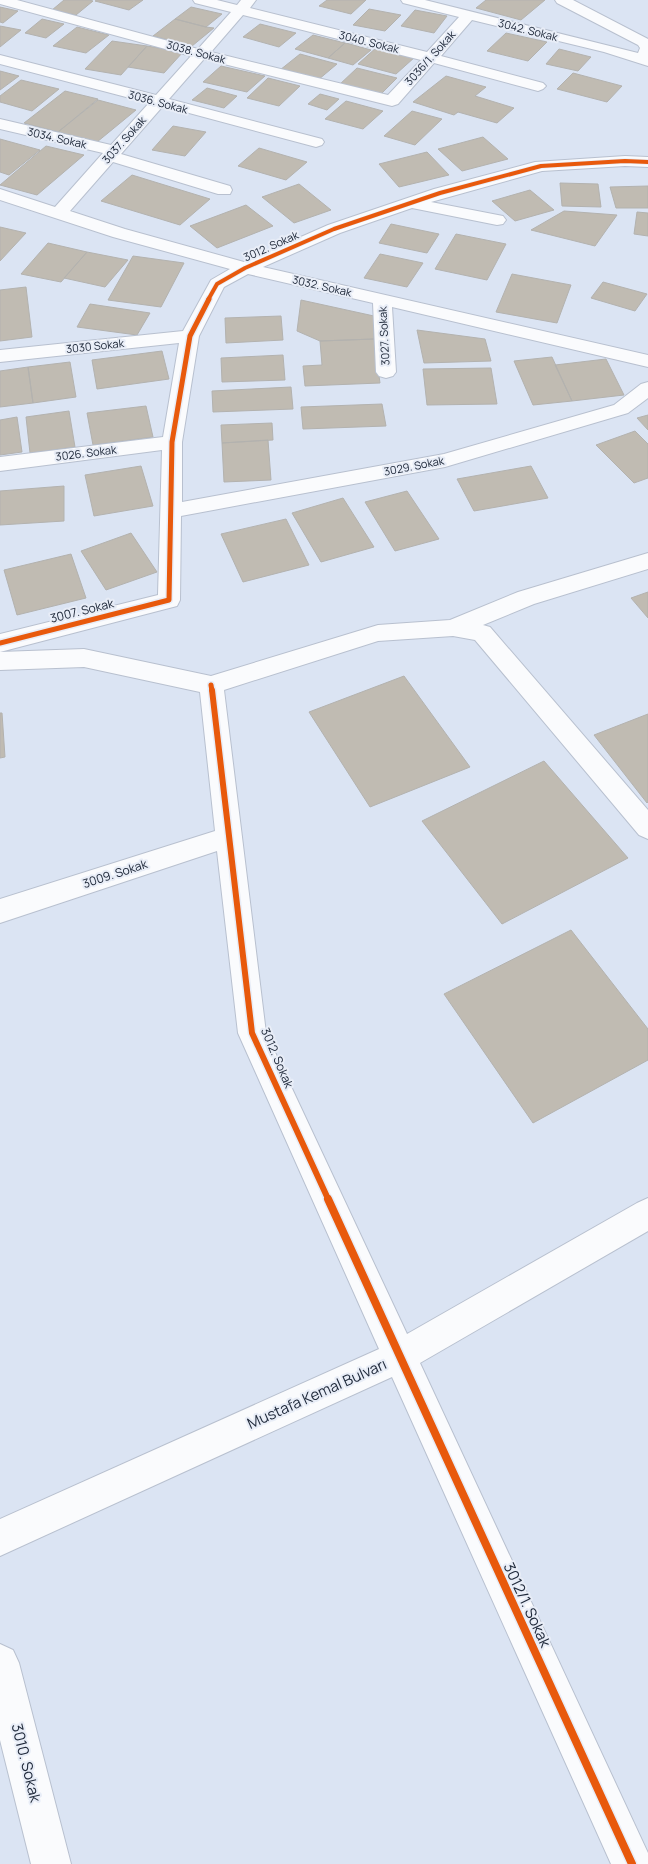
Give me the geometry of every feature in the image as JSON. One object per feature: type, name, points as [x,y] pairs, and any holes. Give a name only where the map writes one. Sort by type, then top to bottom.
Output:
[{"type":"street","name":"3038. Sokak","points":[[1,0],[201,54],[392,101]]},
{"type":"street","name":"3040. Sokak","points":[[200,0],[245,5],[430,58],[538,86]]},
{"type":"street","name":"3042. Sokak","points":[[408,0],[646,60]]},
{"type":"street","points":[[562,0],[643,42],[647,48],[646,60]]},
{"type":"street","name":"3037. Sokak","points":[[59,213],[245,5]]},
{"type":"street","name":"3036/1. Sokak","points":[[392,101],[469,15]]},
{"type":"street","name":"3036. Sokak","points":[[0,59],[316,142]]},
{"type":"street","name":"3034. Sokak","points":[[0,124],[112,153],[224,190]]},
{"type":"street","name":"3012. Sokak","points":[[169,600],[172,442],[190,336],[218,284],[244,268],[334,229],[440,193],[541,166],[626,161],[648,162]]},
{"type":"street","name":"3032. Sokak","points":[[0,194],[119,233],[244,268],[648,361]]},
{"type":"street","points":[[411,203],[497,220]]},
{"type":"street","name":"3027. Sokak","points":[[382,300],[386,372]]},
{"type":"street","name":"3030 Sokak","points":[[0,356],[190,336]]},
{"type":"street","name":"3029. Sokak","points":[[170,511],[445,460],[621,409],[648,388]]},
{"type":"street","name":"3026. Sokak","points":[[0,464],[172,442]]},
{"type":"street","points":[[453,628],[526,598],[648,561]]},
{"type":"street","name":"3007. Sokak","points":[[0,643],[169,600]]},
{"type":"street","points":[[0,661],[84,658],[211,685],[378,633],[453,628],[482,633],[648,828]]},
{"type":"street","name":"3012. Sokak","points":[[211,685],[252,1033],[399,1357]]},
{"type":"street","name":"3009. Sokak","points":[[0,911],[229,837]]},
{"type":"street","name":"Mustafa Kemal Bulvarı","points":[[0,1538],[399,1357],[648,1214]]},
{"type":"street","name":"3012/1. Sokak","points":[[399,1357],[632,1864]]},
{"type":"street","name":"3010. Sokak","points":[[0,1663],[51,1864]]},
{"type":"building","points":[[64,0],[93,1],[76,15],[52,10]]},
{"type":"building","points":[[143,0],[129,10],[95,1]]},
{"type":"building","points":[[327,0],[366,0],[351,14],[319,6]]},
{"type":"building","points":[[486,0],[545,0],[521,20],[476,8]]},
{"type":"building","points":[[0,7],[18,11],[3,23],[0,22]]},
{"type":"building","points":[[191,7],[222,14],[206,27],[175,19]]},
{"type":"building","points":[[369,9],[401,15],[385,31],[353,25]]},
{"type":"building","points":[[415,10],[447,16],[434,33],[401,26]]},
{"type":"building","points":[[42,19],[64,24],[46,38],[25,33]]},
{"type":"building","points":[[175,19],[214,28],[192,46],[153,36]]},
{"type":"building","points":[[260,24],[296,33],[279,47],[243,37]]},
{"type":"building","points":[[0,26],[21,30],[0,47]]},
{"type":"building","points":[[77,27],[109,35],[86,53],[53,46]]},
{"type":"building","points":[[506,33],[547,42],[528,61],[487,51]]},
{"type":"building","points":[[313,35],[345,43],[328,58],[295,49]]},
{"type":"building","points":[[112,41],[147,46],[121,75],[85,69]]},
{"type":"building","points":[[345,43],[371,50],[353,65],[328,58]]},
{"type":"building","points":[[147,46],[183,52],[164,73],[128,67]]},
{"type":"building","points":[[377,47],[415,57],[396,74],[358,64]]},
{"type":"building","points":[[559,49],[591,57],[578,71],[546,64]]},
{"type":"building","points":[[300,54],[337,64],[318,80],[280,70]]},
{"type":"building","points":[[221,66],[265,76],[247,92],[203,82]]},
{"type":"building","points":[[357,68],[397,78],[380,95],[339,85]]},
{"type":"building","points":[[0,71],[19,76],[0,90]]},
{"type":"building","points":[[573,73],[622,86],[607,102],[557,89]]},
{"type":"building","points":[[446,76],[486,87],[475,96],[514,108],[497,123],[458,112],[454,115],[413,102]]},
{"type":"building","points":[[268,78],[300,86],[279,106],[247,98]]},
{"type":"building","points":[[21,80],[59,89],[32,111],[0,102],[0,96]]},
{"type":"building","points":[[207,88],[237,96],[224,108],[192,100]]},
{"type":"building","points":[[65,91],[98,99],[58,132],[24,123]]},
{"type":"building","points":[[320,94],[339,99],[327,110],[308,104]]},
{"type":"building","points":[[98,100],[136,110],[97,142],[58,132]]},
{"type":"building","points":[[346,101],[383,111],[363,129],[325,119]]},
{"type":"building","points":[[412,111],[442,119],[415,145],[384,136]]},
{"type":"building","points":[[173,126],[206,132],[185,156],[152,150]]},
{"type":"building","points":[[483,137],[508,159],[462,171],[438,149]]},
{"type":"building","points":[[0,139],[40,150],[9,175],[0,172]]},
{"type":"building","points":[[46,146],[84,155],[37,195],[0,185]]},
{"type":"building","points":[[259,148],[307,162],[286,180],[238,166]]},
{"type":"building","points":[[427,152],[449,175],[399,187],[379,164]]},
{"type":"building","points":[[132,175],[210,199],[180,225],[101,201]]},
{"type":"building","points":[[560,183],[598,184],[601,207],[562,206]]},
{"type":"building","points":[[299,184],[331,210],[294,223],[262,197]]},
{"type":"building","points":[[648,186],[648,208],[616,208],[610,187]]},
{"type":"building","points":[[530,190],[554,210],[515,221],[492,201]]},
{"type":"building","points":[[246,205],[273,226],[217,248],[190,226]]},
{"type":"building","points":[[564,211],[617,215],[595,246],[531,230]]},
{"type":"building","points":[[637,212],[648,213],[648,236],[634,234]]},
{"type":"building","points":[[391,224],[439,234],[427,253],[379,243]]},
{"type":"building","points":[[0,227],[26,233],[0,261]]},
{"type":"building","points":[[456,234],[506,244],[487,280],[435,269]]},
{"type":"building","points":[[48,243],[87,252],[61,282],[21,274]]},
{"type":"building","points":[[87,252],[128,260],[105,287],[64,278]]},
{"type":"building","points":[[380,254],[423,263],[407,287],[364,278]]},
{"type":"building","points":[[133,256],[184,263],[161,307],[108,300]]},
{"type":"building","points":[[512,274],[571,285],[557,323],[496,312]]},
{"type":"building","points":[[603,282],[647,294],[635,311],[591,298]]},
{"type":"building","points":[[26,287],[32,337],[0,341],[0,290]]},
{"type":"building","points":[[301,300],[374,316],[374,339],[320,341],[297,331]]},
{"type":"building","points":[[90,304],[150,313],[137,335],[77,327]]},
{"type":"building","points":[[281,316],[283,340],[226,343],[225,318]]},
{"type":"building","points":[[417,330],[485,339],[491,361],[424,363]]},
{"type":"building","points":[[374,339],[380,383],[305,386],[303,366],[322,365],[320,341]]},
{"type":"building","points":[[162,351],[169,379],[97,389],[92,360]]},
{"type":"building","points":[[283,355],[285,380],[222,382],[221,358]]},
{"type":"building","points":[[552,357],[572,401],[533,405],[514,361]]},
{"type":"building","points":[[606,359],[624,395],[572,401],[555,365]]},
{"type":"building","points":[[70,362],[76,397],[33,403],[28,367]]},
{"type":"building","points":[[28,367],[33,403],[0,407],[0,371]]},
{"type":"building","points":[[491,368],[497,404],[427,405],[423,369]]},
{"type":"building","points":[[291,387],[293,409],[213,412],[212,391]]},
{"type":"building","points":[[382,404],[386,426],[303,429],[301,407]]},
{"type":"building","points":[[146,406],[153,437],[93,445],[87,413]]},
{"type":"building","points":[[69,411],[75,447],[30,453],[26,417]]},
{"type":"building","points":[[648,415],[648,430],[637,418]]},
{"type":"building","points":[[17,417],[22,452],[0,455],[0,420]]},
{"type":"building","points":[[272,423],[273,440],[222,443],[221,425]]},
{"type":"building","points":[[635,431],[648,444],[648,478],[634,483],[596,445]]},
{"type":"building","points":[[268,440],[271,480],[224,482],[222,443]]},
{"type":"building","points":[[141,466],[153,506],[94,516],[85,475]]},
{"type":"building","points":[[531,466],[548,498],[474,511],[457,479]]},
{"type":"building","points":[[64,486],[64,521],[0,525],[0,491]]},
{"type":"building","points":[[407,491],[439,539],[395,551],[365,502]]},
{"type":"building","points":[[343,498],[374,547],[321,562],[292,513]]},
{"type":"building","points":[[286,519],[309,565],[243,582],[221,534]]},
{"type":"building","points":[[131,533],[157,572],[106,590],[81,551]]},
{"type":"building","points":[[71,554],[86,598],[17,615],[4,570]]},
{"type":"building","points":[[648,592],[648,618],[631,598]]},
{"type":"building","points":[[404,676],[470,767],[370,807],[309,712]]},
{"type":"building","points":[[0,713],[2,713],[5,757],[0,758]]},
{"type":"building","points":[[648,714],[648,802],[647,803],[594,735]]},
{"type":"building","points":[[544,761],[628,858],[502,924],[422,821]]},
{"type":"building","points":[[571,930],[648,1029],[648,1060],[533,1123],[444,994]]},
{"type":"cycle path","points":[[0,643],[169,600],[172,442],[190,336],[217,284],[245,268],[334,229],[440,193],[541,166],[625,161],[648,162]]},
{"type":"cycle path","points":[[211,685],[252,1033],[632,1864]]}]
